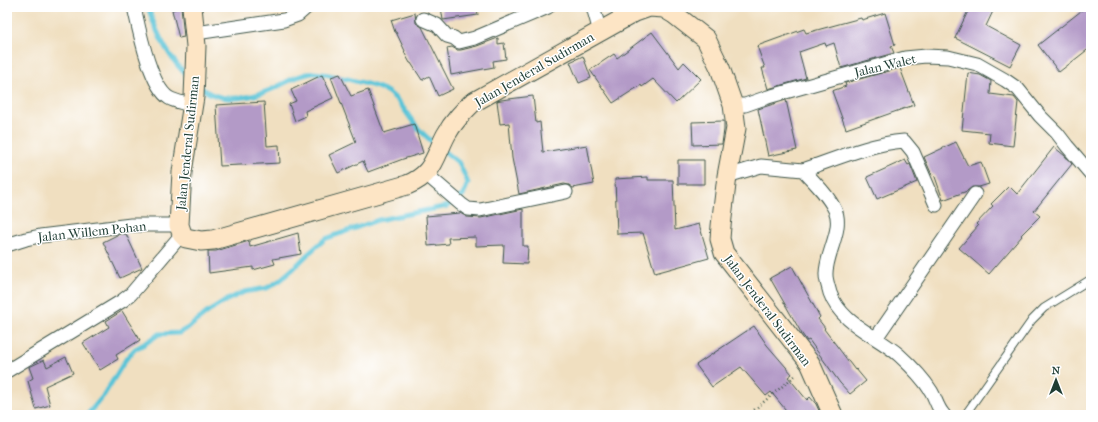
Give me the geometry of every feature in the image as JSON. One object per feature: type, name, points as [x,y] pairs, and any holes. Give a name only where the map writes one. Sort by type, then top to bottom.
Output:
[{"type":"main road","name":"Jalan Jenderal Sudirman","points":[[180,229],[182,172],[193,102],[196,39],[192,7]]},
{"type":"main road","name":"Jalan Jenderal Sudirman","points":[[429,168],[446,135],[461,113],[472,103],[635,12],[649,7],[664,8],[674,14],[706,39],[720,68],[733,105],[736,128],[720,226],[720,239],[724,253],[810,363],[833,415]]},
{"type":"main road","points":[[180,229],[186,238],[194,241],[213,240],[406,185],[417,180],[429,168]]},
{"type":"street","points":[[134,7],[141,38],[157,84],[169,97],[193,102]]},
{"type":"street","points":[[196,39],[284,20],[298,15],[307,7]]},
{"type":"street","points":[[424,19],[437,25],[446,36],[454,38],[459,42],[475,38],[548,7]]},
{"type":"street","points":[[593,7],[600,32]]},
{"type":"street","name":"Jalan Walet","points":[[733,105],[745,104],[905,58],[926,56],[948,57],[977,64],[1018,89],[1091,174]]},
{"type":"street","points":[[727,176],[761,166],[803,170],[872,146],[904,141],[913,152],[936,205]]},
{"type":"street","points":[[429,168],[445,191],[468,209],[480,210],[566,192]]},
{"type":"street","points":[[803,170],[826,195],[836,212],[838,228],[829,254],[826,275],[830,294],[841,312],[859,327],[883,342],[916,372],[931,391],[940,411],[944,415]]},
{"type":"street","points":[[876,338],[975,194]]},
{"type":"street","name":"Jalan Willem Pohan","points":[[7,245],[40,236],[123,226],[180,229]]},
{"type":"street","points":[[7,371],[131,294],[180,229]]},
{"type":"lane","points":[[966,415],[1032,320],[1044,308],[1091,280]]},
{"type":"path","points":[[748,415],[810,363]]},
{"type":"building","points":[[181,7],[184,37],[179,38],[172,10]]},
{"type":"building","points":[[441,7],[477,7],[478,15],[443,20]]},
{"type":"building","points":[[970,7],[995,7],[986,26],[1021,45],[1010,66],[955,38]]},
{"type":"building","points":[[1086,7],[1091,7],[1091,47],[1059,72],[1038,45]]},
{"type":"building","points":[[415,13],[416,23],[422,27],[453,89],[438,96],[429,76],[422,80],[410,63],[391,20]]},
{"type":"building","points":[[885,13],[895,45],[891,46],[894,53],[841,68],[834,43],[826,46],[825,43],[799,52],[806,78],[768,89],[762,68],[765,68],[757,46],[804,29],[806,33]]},
{"type":"building","points":[[652,32],[679,68],[684,62],[701,79],[676,103],[653,79],[642,87],[641,85],[613,103],[590,70],[614,54],[617,58]]},
{"type":"building","points":[[498,38],[498,44],[504,43],[506,59],[493,61],[494,67],[451,75],[447,48],[452,47],[457,50],[461,50]]},
{"type":"building","points":[[583,56],[591,78],[579,83],[570,62]]},
{"type":"building","points":[[900,68],[914,105],[846,129],[832,91],[846,86],[845,83]]},
{"type":"building","points":[[968,73],[980,75],[991,81],[990,94],[1014,97],[1018,102],[1013,146],[989,143],[990,133],[962,130]]},
{"type":"building","points":[[340,74],[351,96],[368,90],[384,133],[414,124],[423,153],[368,172],[363,161],[338,173],[329,155],[356,142],[331,77]]},
{"type":"building","points":[[322,75],[333,98],[305,111],[306,116],[295,121],[289,104],[296,101],[291,90]]},
{"type":"building","points":[[533,96],[536,123],[540,122],[543,152],[587,145],[594,184],[573,188],[564,184],[519,194],[512,158],[509,123],[500,124],[497,101]]},
{"type":"building","points":[[786,100],[797,150],[768,156],[758,109]]},
{"type":"building","points":[[264,102],[267,146],[279,145],[280,163],[220,166],[216,105]]},
{"type":"building","points":[[724,121],[722,144],[693,145],[692,122]]},
{"type":"building","points":[[956,142],[968,166],[981,162],[989,184],[979,187],[972,187],[967,191],[943,200],[934,174],[932,175],[924,157]]},
{"type":"building","points":[[1054,147],[1072,164],[1034,211],[1040,216],[1021,235],[1022,236],[989,274],[959,248],[978,226],[976,224],[993,206],[991,204],[1009,186],[1017,194]]},
{"type":"building","points":[[678,160],[704,160],[704,184],[678,184]]},
{"type":"building","points":[[905,160],[908,165],[910,164],[917,182],[877,199],[867,177]]},
{"type":"building","points":[[648,177],[648,180],[673,180],[675,230],[699,224],[709,258],[655,273],[643,233],[617,234],[615,179]]},
{"type":"building","points":[[523,209],[523,246],[528,246],[527,264],[503,263],[504,245],[476,246],[476,237],[448,238],[449,244],[428,246],[426,216],[460,213],[467,217],[481,218]]},
{"type":"building","points":[[298,233],[301,254],[273,259],[275,264],[253,270],[253,267],[209,273],[208,251],[216,251],[249,241],[250,247]]},
{"type":"building","points":[[119,234],[126,234],[142,268],[120,278],[103,242]]},
{"type":"building","points":[[792,266],[820,317],[818,319],[825,328],[824,329],[855,370],[856,369],[866,381],[850,394],[840,383],[809,340],[807,341],[802,334],[770,278]]},
{"type":"building","points":[[122,311],[140,340],[116,355],[118,359],[100,370],[83,343],[109,327],[106,321]]},
{"type":"building","points":[[754,326],[767,345],[792,374],[788,377],[807,400],[810,397],[816,404],[821,415],[790,415],[771,392],[766,396],[741,367],[712,387],[696,365]]},
{"type":"building","points":[[66,357],[73,373],[45,386],[50,405],[36,409],[28,381],[33,378],[29,367],[44,360],[47,367]]},
{"type":"waterway","points":[[148,7],[164,45],[182,71],[190,78]]},
{"type":"waterway","points":[[199,86],[207,92],[215,95],[224,98],[233,98],[252,96],[270,90],[296,77],[313,73],[348,79],[370,85],[390,93],[399,102],[420,130],[436,145]]},
{"type":"waterway","points":[[87,415],[104,395],[126,359],[135,349],[159,334],[179,333],[227,300],[244,292],[267,288],[279,281],[325,239],[378,220],[448,206],[463,195],[468,183],[459,163],[443,150]]}]
